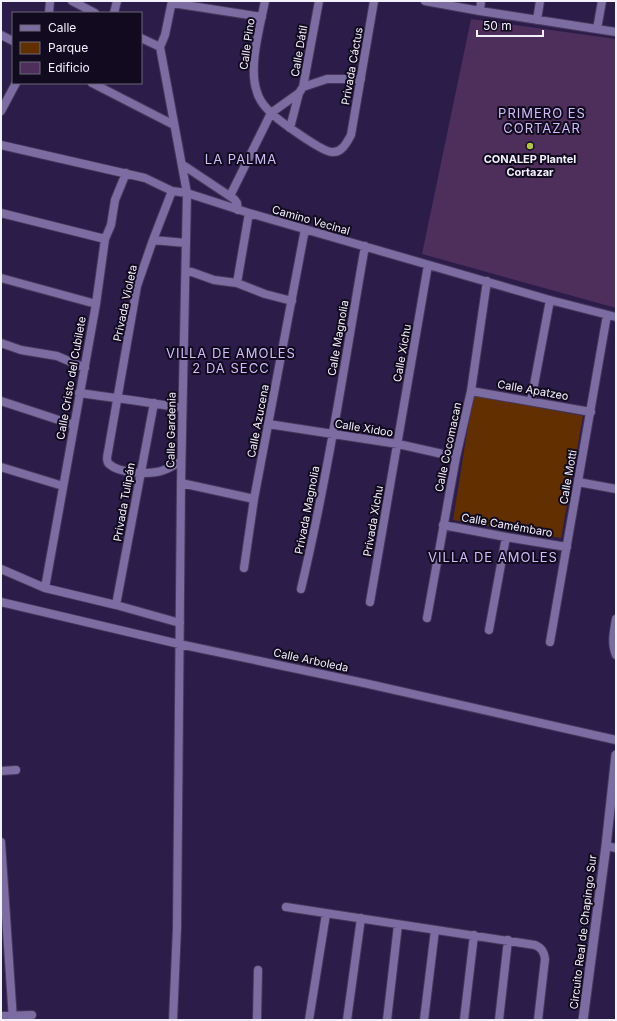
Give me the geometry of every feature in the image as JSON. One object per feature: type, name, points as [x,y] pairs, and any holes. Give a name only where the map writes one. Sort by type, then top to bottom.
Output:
[{"type":"street","points":[[49,12],[50,1]]},
{"type":"street","points":[[72,1],[93,12]]},
{"type":"street","points":[[114,12],[117,1]]},
{"type":"street","name":"Calle Pino","points":[[265,1],[253,68],[256,91],[261,102],[271,113],[290,128],[322,148],[333,152],[340,150],[345,146],[351,135]]},
{"type":"street","name":"Calle Dátil","points":[[290,128],[301,90],[319,1]]},
{"type":"street","name":"Privada Cáctus","points":[[351,135],[374,1]]},
{"type":"street","points":[[426,1],[616,32]]},
{"type":"street","points":[[480,11],[482,1]]},
{"type":"street","points":[[536,20],[540,1]]},
{"type":"street","points":[[597,28],[602,1]]},
{"type":"street","points":[[142,38],[160,47],[165,35],[172,2],[262,18]]},
{"type":"street","points":[[1,35],[12,40]]},
{"type":"street","name":"Calle Gardenia","points":[[160,47],[187,193],[181,460],[177,928],[173,1020]]},
{"type":"street","points":[[230,196],[271,113],[301,90],[328,79],[361,79]]},
{"type":"street","points":[[2,107],[15,84]]},
{"type":"street","points":[[94,84],[174,125]]},
{"type":"street","name":"Camino Vecinal","points":[[1,145],[145,178],[172,191],[187,193],[249,214],[550,300],[616,317]]},
{"type":"street","points":[[183,165],[230,196],[237,203],[238,210]]},
{"type":"street","name":"Calle Cristo del Cubilete","points":[[45,588],[79,393],[85,368],[105,239],[111,225],[115,200],[126,173]]},
{"type":"street","name":"Privada Violeta","points":[[140,474],[122,470],[109,464],[107,461],[108,452],[138,286],[153,240],[172,191]]},
{"type":"street","points":[[1,213],[105,239]]},
{"type":"street","points":[[237,283],[249,214]]},
{"type":"street","name":"Calle Azucena","points":[[244,568],[254,499],[305,229]]},
{"type":"street","points":[[153,240],[186,243]]},
{"type":"street","name":"Calle Magnolia","points":[[332,434],[365,246]]},
{"type":"street","name":"Calle Xichu","points":[[398,444],[428,265]]},
{"type":"street","points":[[186,270],[214,280],[237,283],[265,294],[292,301]]},
{"type":"street","points":[[1,278],[96,304]]},
{"type":"street","name":"Calle Cocomacan","points":[[427,618],[456,457],[471,390],[487,281]]},
{"type":"street","points":[[531,401],[550,300]]},
{"type":"street","name":"Calle Motti","points":[[550,642],[607,315]]},
{"type":"street","points":[[1,344],[21,350],[56,356],[85,368]]},
{"type":"street","name":"Calle Apatzeo","points":[[471,390],[591,412]]},
{"type":"street","points":[[79,393],[182,408]]},
{"type":"street","points":[[1,401],[74,425]]},
{"type":"street","name":"Privada Tulipán","points":[[116,605],[154,403]]},
{"type":"street","name":"Calle Xidoo","points":[[268,424],[398,444],[456,457]]},
{"type":"street","name":"Privada Magnolia","points":[[302,589],[332,434]]},
{"type":"street","name":"Privada Xichu","points":[[370,602],[398,444]]},
{"type":"street","points":[[140,474],[165,470],[181,460]]},
{"type":"street","points":[[1,467],[63,486]]},
{"type":"street","points":[[578,482],[616,489]]},
{"type":"street","points":[[181,483],[254,499]]},
{"type":"street","name":"Calle Camémbaro","points":[[444,525],[567,547]]},
{"type":"street","points":[[490,630],[506,537]]},
{"type":"street","points":[[1,569],[45,588],[116,605],[180,624]]},
{"type":"street","name":"Calle Arboleda","points":[[1,602],[180,644],[364,683],[616,740]]},
{"type":"street","points":[[616,619],[613,638],[613,646],[616,655]]},
{"type":"street","name":"Circuito Real de Chapingo Sur","points":[[584,1020],[616,755]]},
{"type":"street","points":[[1,771],[16,770]]},
{"type":"street","points":[[1,842],[13,1017]]},
{"type":"street","points":[[606,846],[616,848]]},
{"type":"street","points":[[286,907],[398,925],[508,940],[541,947],[544,952],[545,959],[538,1020]]},
{"type":"street","points":[[309,1020],[326,914]]},
{"type":"street","points":[[347,1020],[361,918]]},
{"type":"street","points":[[387,1020],[398,925]]},
{"type":"street","points":[[424,1020],[435,930]]},
{"type":"street","points":[[464,1020],[474,935]]},
{"type":"street","points":[[499,1020],[508,940]]},
{"type":"street","points":[[258,970],[258,1020]]},
{"type":"street","points":[[1,1016],[13,1017],[32,1015]]},
{"type":"green space","points":[[473,395],[583,416],[561,538],[453,520]]},
{"type":"building","name":"CONALEP Plantel Cortazar","points":[[471,19],[616,39],[616,308],[422,254]]},
{"type":"place","name":"CONALEP Plantel Cortazar","points":[[530,146]]},
{"type":"district","name":"PRIMERO ES CORTAZAR","points":[[542,120]]},
{"type":"district","name":"LA PALMA","points":[[241,159]]},
{"type":"district","name":"VILLA DE AMOLES 2 DA SECC","points":[[231,360]]},
{"type":"district","name":"VILLA DE AMOLES","points":[[493,557]]}]
